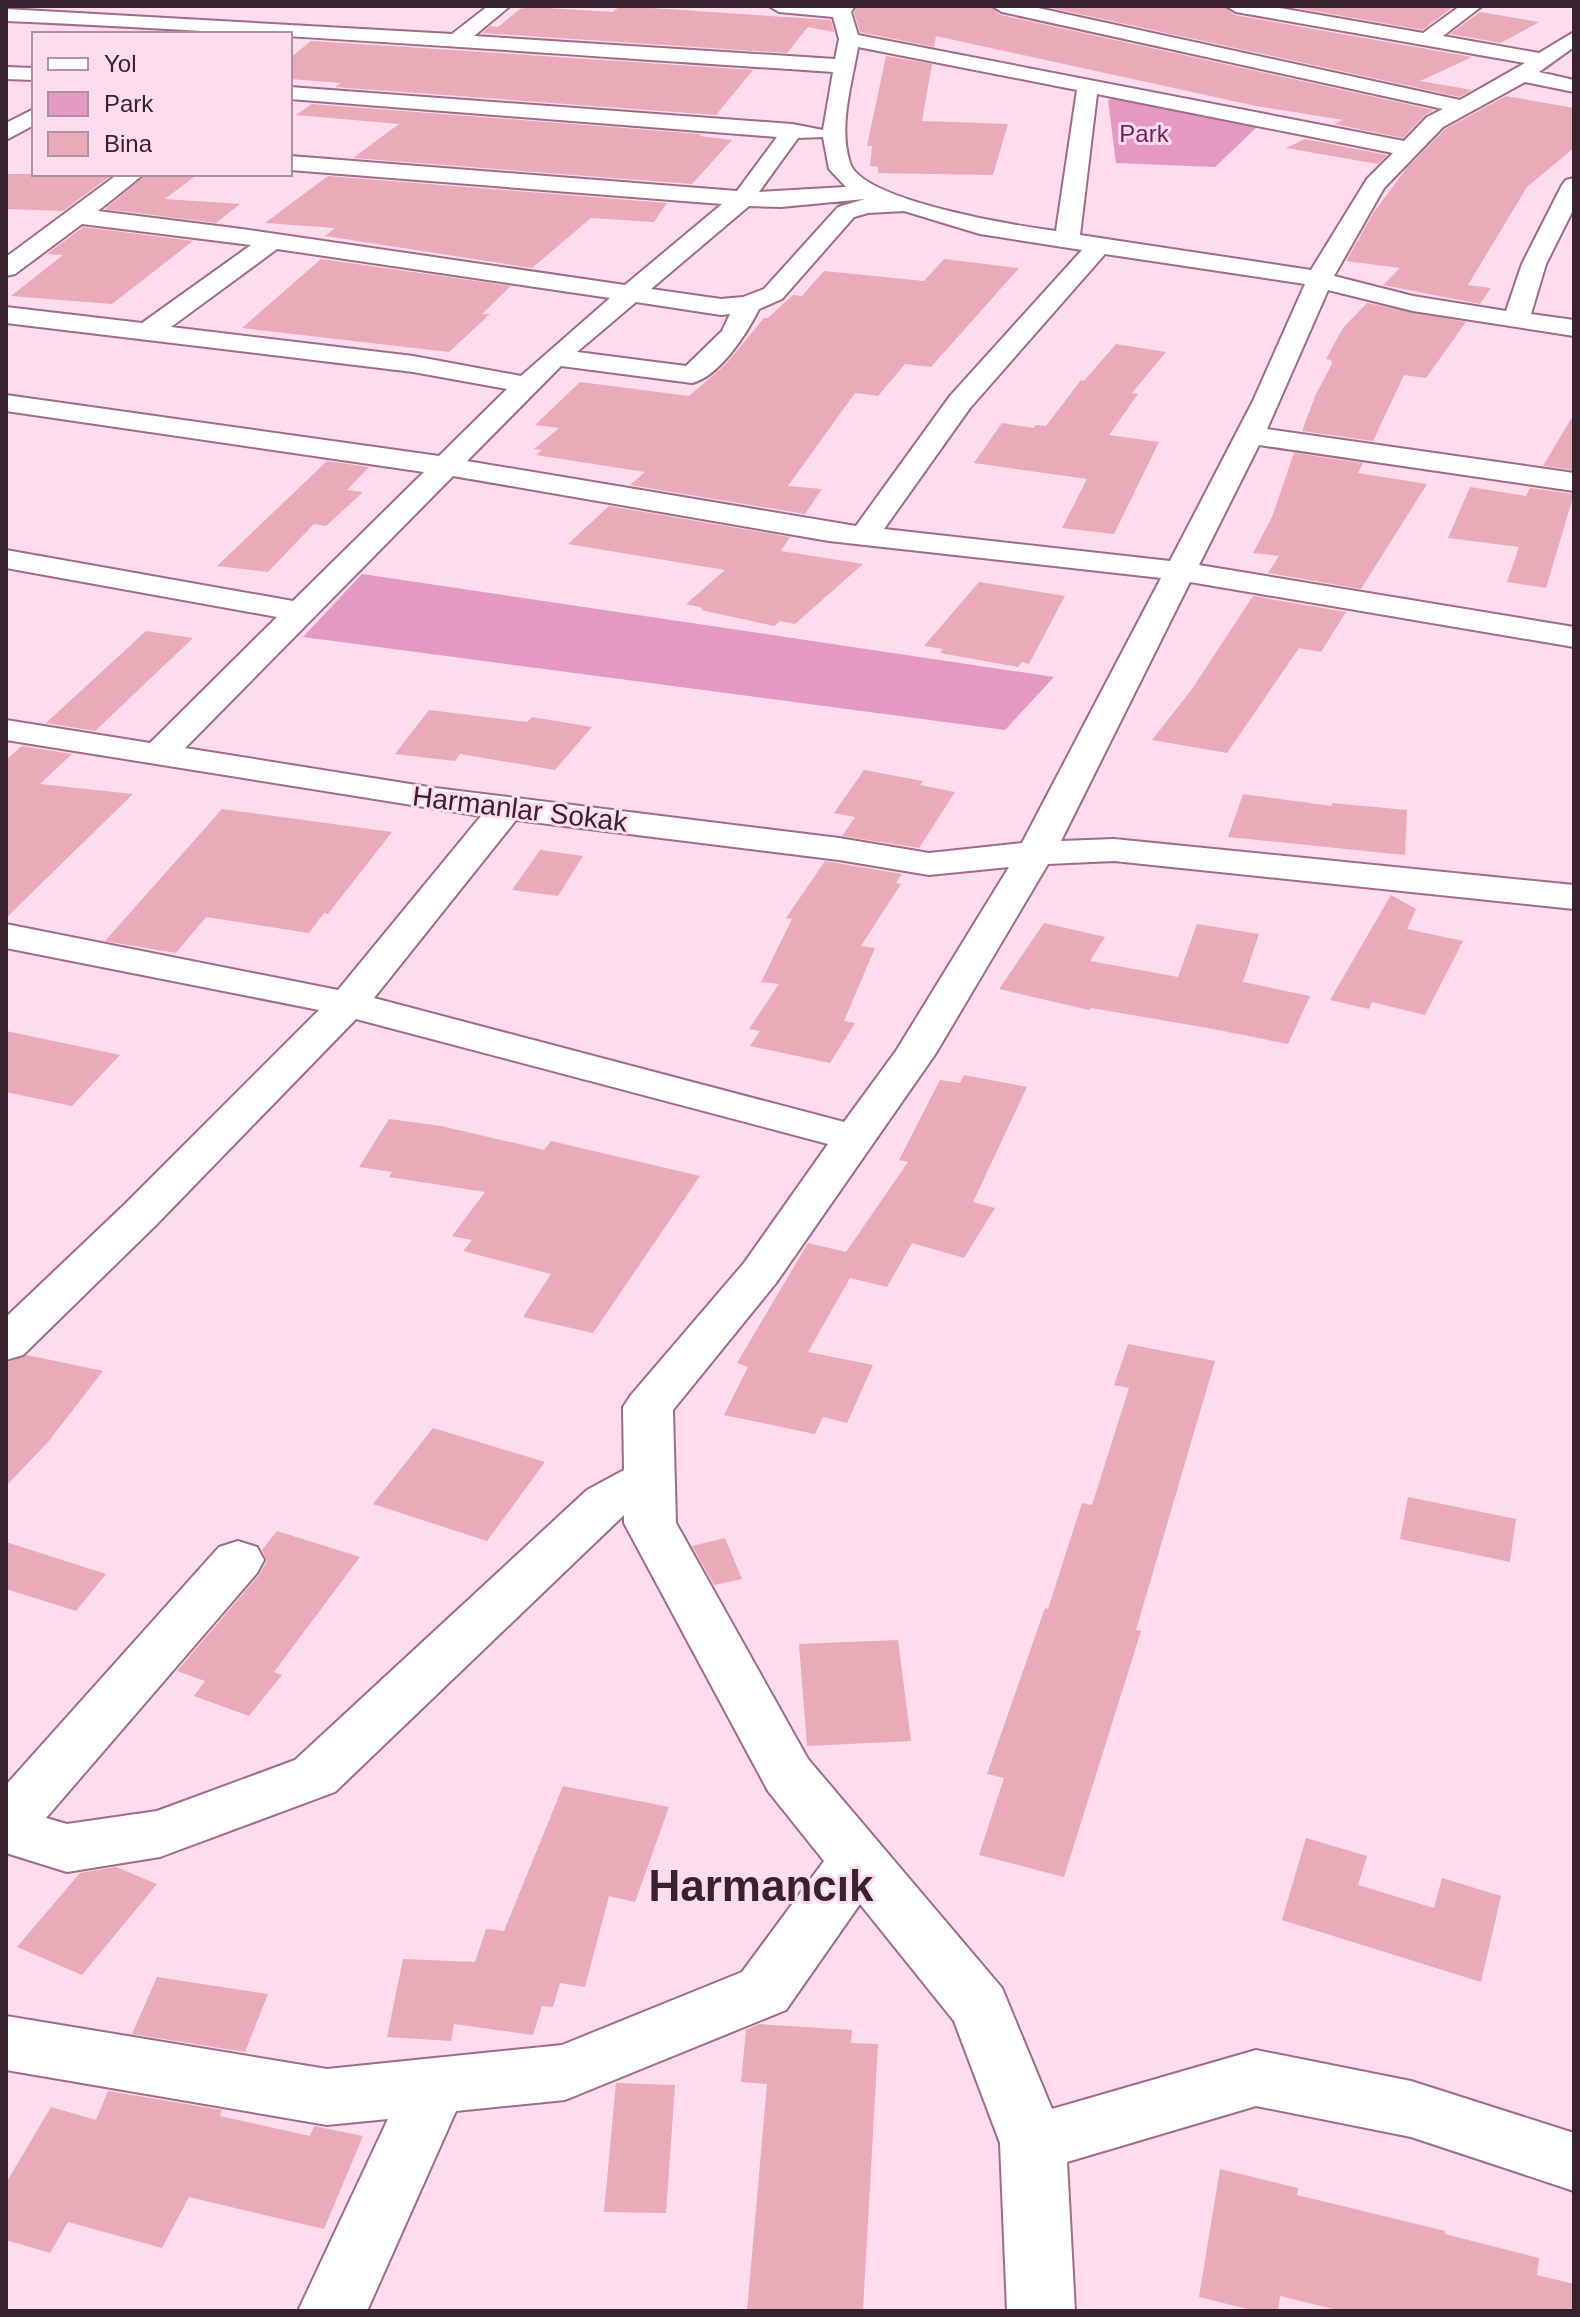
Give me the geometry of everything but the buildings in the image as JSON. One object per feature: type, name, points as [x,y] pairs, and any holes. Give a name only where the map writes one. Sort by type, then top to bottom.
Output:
[{"type":"street","points":[[234,27],[263,6]]},
{"type":"street","points":[[454,42],[500,6]]},
{"type":"street","points":[[779,6],[843,9],[849,39],[842,66],[833,134],[840,169],[865,192]]},
{"type":"street","points":[[1002,6],[1464,107]]},
{"type":"street","points":[[1236,6],[1291,9],[1553,65]]},
{"type":"street","points":[[1427,39],[1472,6]]},
{"type":"street","points":[[6,29],[15,15],[142,12],[234,27],[318,34],[842,66]]},
{"type":"street","points":[[299,48],[318,34]]},
{"type":"street","points":[[849,39],[1409,149]]},
{"type":"street","points":[[1041,2311],[1033,2143],[980,2007],[788,1775],[650,1523],[648,1407],[760,1273],[915,1053],[1036,853],[1250,435],[1319,279],[1375,184],[1435,122],[1553,65]]},
{"type":"street","points":[[6,73],[32,74]]},
{"type":"street","points":[[1067,242],[1088,85]]},
{"type":"street","points":[[292,93],[833,134]]},
{"type":"street","points":[[6,109],[32,113]]},
{"type":"street","points":[[6,133],[32,114]]},
{"type":"street","points":[[158,755],[555,357],[743,199],[792,131]]},
{"type":"street","points":[[292,163],[743,199],[781,200],[865,192],[980,227],[1319,279],[1368,295],[1442,310],[1574,328]]},
{"type":"street","points":[[6,269],[17,253],[78,216],[130,176]]},
{"type":"street","points":[[1516,320],[1534,264],[1574,185]]},
{"type":"street","points":[[78,216],[272,241],[721,307],[748,304],[773,294],[846,212],[866,206],[905,204]]},
{"type":"street","points":[[147,332],[272,241]]},
{"type":"street","points":[[864,536],[960,402],[1098,247]]},
{"type":"street","points":[[555,357],[692,375],[733,335],[748,304]]},
{"type":"street","points":[[6,315],[413,364],[527,385]]},
{"type":"street","points":[[6,403],[445,466],[864,536],[1179,571],[1574,637]]},
{"type":"street","points":[[1250,435],[1574,482]]},
{"type":"street","points":[[6,559],[300,612]]},
{"type":"street","name":"Harmanlar Sokak","points":[[6,730],[507,808],[839,849],[929,864],[1036,853],[1114,850],[1574,897]]},
{"type":"street","points":[[6,1344],[140,1215],[348,1004],[507,808]]},
{"type":"street","points":[[6,936],[348,1004],[855,1138]]},
{"type":"street","points":[[238,1560],[9,1816],[67,1848],[160,1834],[315,1776],[605,1503],[650,1478]]},
{"type":"street","points":[[6,2043],[327,2097],[565,2072],[764,1991],[858,1860]]},
{"type":"street","points":[[1033,2143],[1256,2078],[1411,2109],[1574,2162]]},
{"type":"street","points":[[332,2311],[436,2085]]},
{"type":"green space","name":"Park","points":[[1122,97],[1257,127],[1215,167],[1116,163],[1108,100]]},
{"type":"green space","points":[[362,574],[1054,677],[1005,730],[303,637]]},
{"type":"district","name":"Harmancık","points":[[761,1885]]}]
